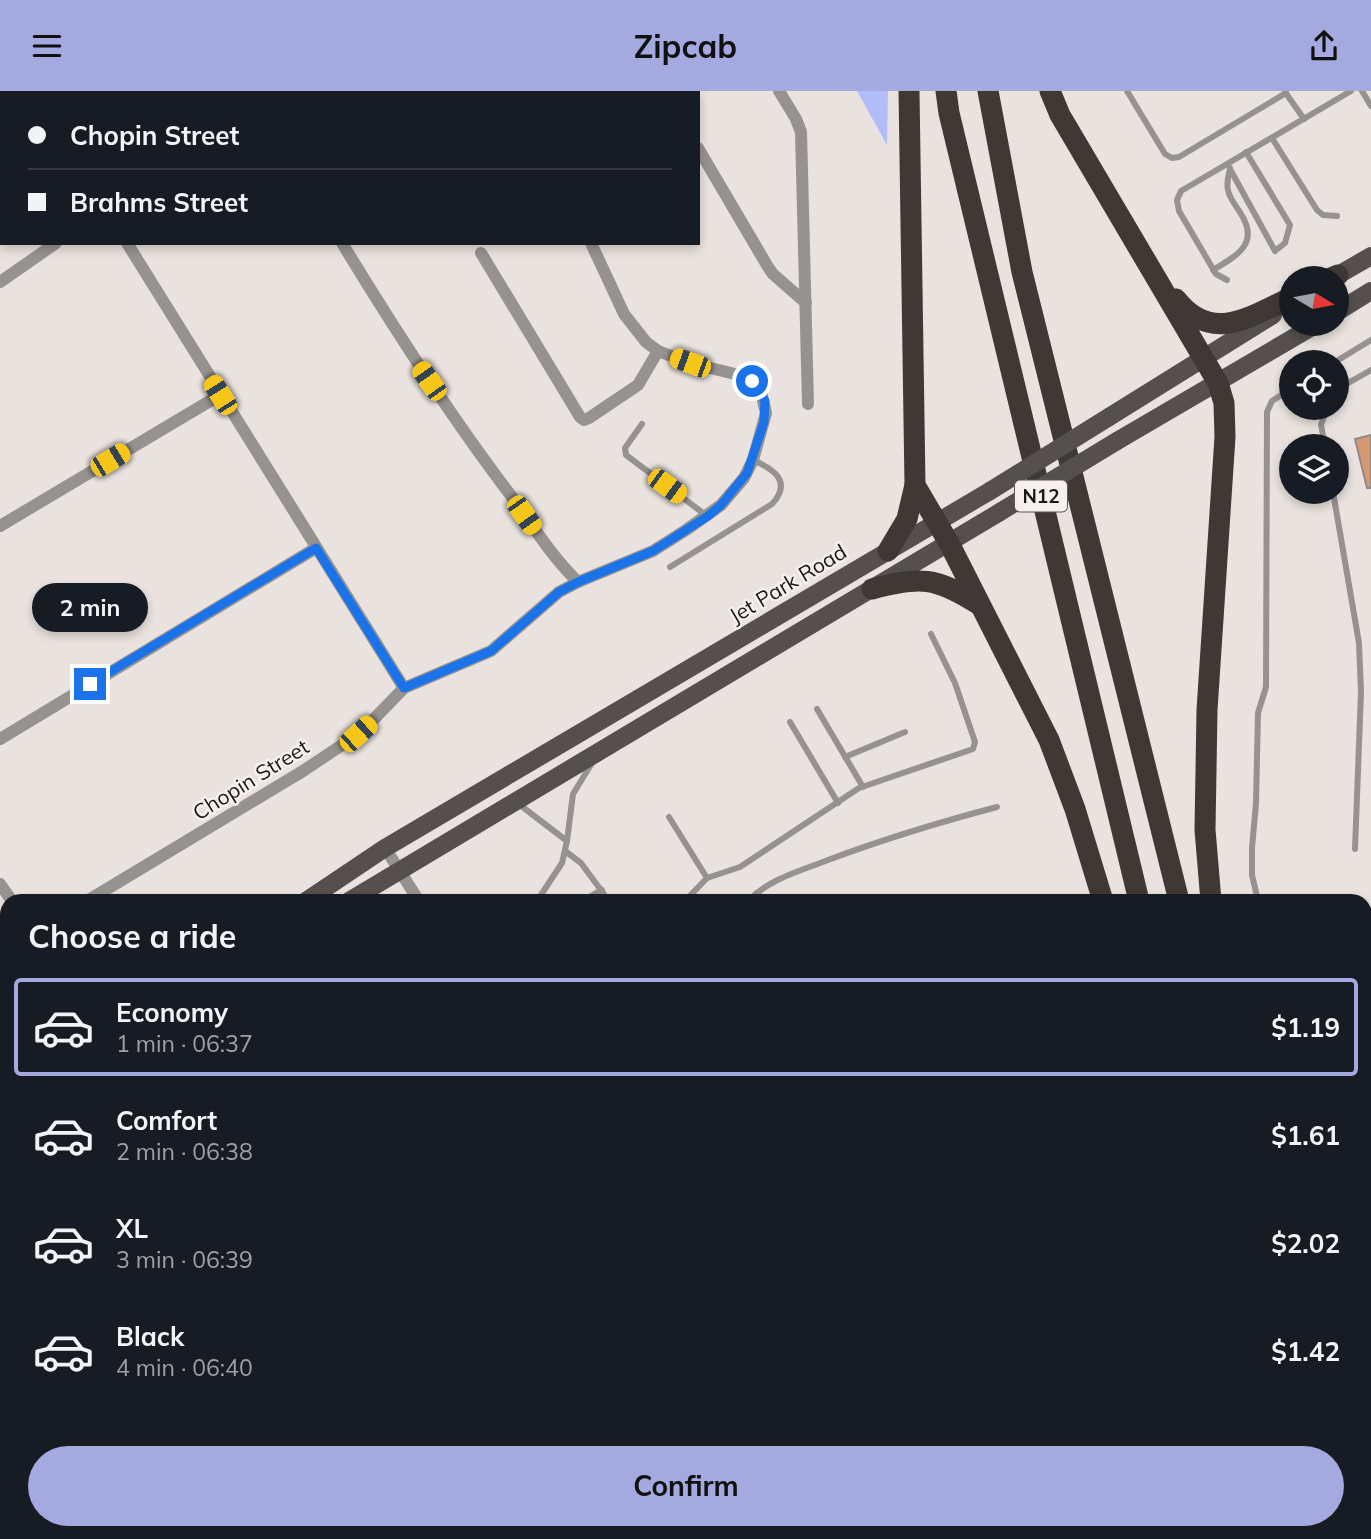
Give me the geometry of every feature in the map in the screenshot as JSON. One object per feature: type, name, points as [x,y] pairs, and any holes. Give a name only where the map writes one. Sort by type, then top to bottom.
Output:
[{"type":"highway","points":[[888,551],[907,519],[915,485],[909,91]]},
{"type":"highway","name":"N12","points":[[947,91],[949,113],[1137,894]]},
{"type":"highway","name":"N12","points":[[988,91],[1022,272],[1177,894]]},
{"type":"highway","points":[[1050,91],[1060,115],[1218,383],[1224,403],[1207,710],[1205,830],[1210,894]]},
{"type":"highway","points":[[1149,264],[1180,304],[1195,316],[1210,322],[1238,323],[1279,303]]},
{"type":"highway","points":[[915,485],[949,543],[1049,740],[1075,809],[1101,894]]},
{"type":"highway","points":[[872,589],[908,580],[934,582],[954,589],[978,604]]},
{"type":"main road","points":[[1349,268],[1371,256]]},
{"type":"main road","points":[[1349,304],[1371,291]]},
{"type":"main road","name":"Jet Park Road","points":[[316,894],[385,848],[990,491],[1279,311]]},
{"type":"main road","points":[[361,894],[1297,336]]},
{"type":"street","points":[[779,91],[799,124],[800,132],[808,404]]},
{"type":"street","points":[[700,151],[768,267],[806,303]]},
{"type":"street","points":[[0,282],[53,245]]},
{"type":"street","points":[[128,245],[404,688]]},
{"type":"street","points":[[343,245],[398,337],[548,548],[578,582]]},
{"type":"street","points":[[481,253],[584,420],[638,385],[658,351],[632,326],[592,245]]},
{"type":"street","name":"Chopin Street","points":[[99,894],[293,778],[345,743],[369,724],[404,688],[491,651],[543,605],[578,582],[653,551],[708,516],[739,485],[753,460],[766,413],[765,401],[756,386],[743,376],[690,363],[658,351]]},
{"type":"street","points":[[0,526],[220,395]]},
{"type":"street","points":[[0,739],[316,548]]},
{"type":"street","points":[[385,848],[415,894]]},
{"type":"lane","points":[[1127,91],[1165,154],[1172,158],[1179,157],[1285,92],[1304,119]]},
{"type":"lane","points":[[1227,280],[1213,270],[1179,211],[1177,200],[1184,188],[1230,166],[1246,152],[1351,91]]},
{"type":"lane","points":[[1362,91],[1371,106]]},
{"type":"lane","points":[[1272,138],[1317,209],[1323,215],[1337,216]]},
{"type":"lane","points":[[1230,166],[1275,251],[1285,243],[1290,225],[1246,152]]},
{"type":"lane","points":[[1213,270],[1242,250],[1247,237],[1247,223],[1228,193],[1230,166]]},
{"type":"lane","points":[[1349,353],[1371,340]]},
{"type":"lane","points":[[1349,382],[1371,370]]},
{"type":"lane","points":[[1256,894],[1252,875],[1252,848],[1258,713],[1266,687],[1267,412],[1272,401],[1279,396]]},
{"type":"lane","points":[[642,424],[625,448],[626,455],[708,516]]},
{"type":"lane","points":[[670,567],[772,504],[778,497],[778,475],[771,468],[753,460]]},
{"type":"lane","points":[[1335,504],[1359,643],[1361,692],[1355,849]]},
{"type":"lane","points":[[692,894],[707,878],[740,867],[863,787],[973,749],[975,746],[956,683],[931,634]]},
{"type":"lane","points":[[817,709],[863,787]]},
{"type":"lane","points":[[790,722],[838,803]]},
{"type":"lane","points":[[845,757],[905,732]]},
{"type":"lane","points":[[542,894],[557,871],[565,851],[573,794],[599,752]]},
{"type":"lane","points":[[515,801],[567,841]]},
{"type":"lane","points":[[757,894],[786,876],[867,846],[997,807]]},
{"type":"lane","points":[[669,817],[707,878]]},
{"type":"lane","points":[[565,851],[581,863],[605,894]]},
{"type":"lane","points":[[595,894],[602,890]]},
{"type":"shaded area","points":[[857,91],[888,91],[887,145]]},
{"type":"building","points":[[1371,435],[1371,488],[1367,488],[1355,439]]},
{"type":"route","points":[[90,684],[316,548],[404,688],[481,656],[499,645],[559,592],[653,551],[721,505],[747,473],[764,422],[765,401],[752,381]]}]
